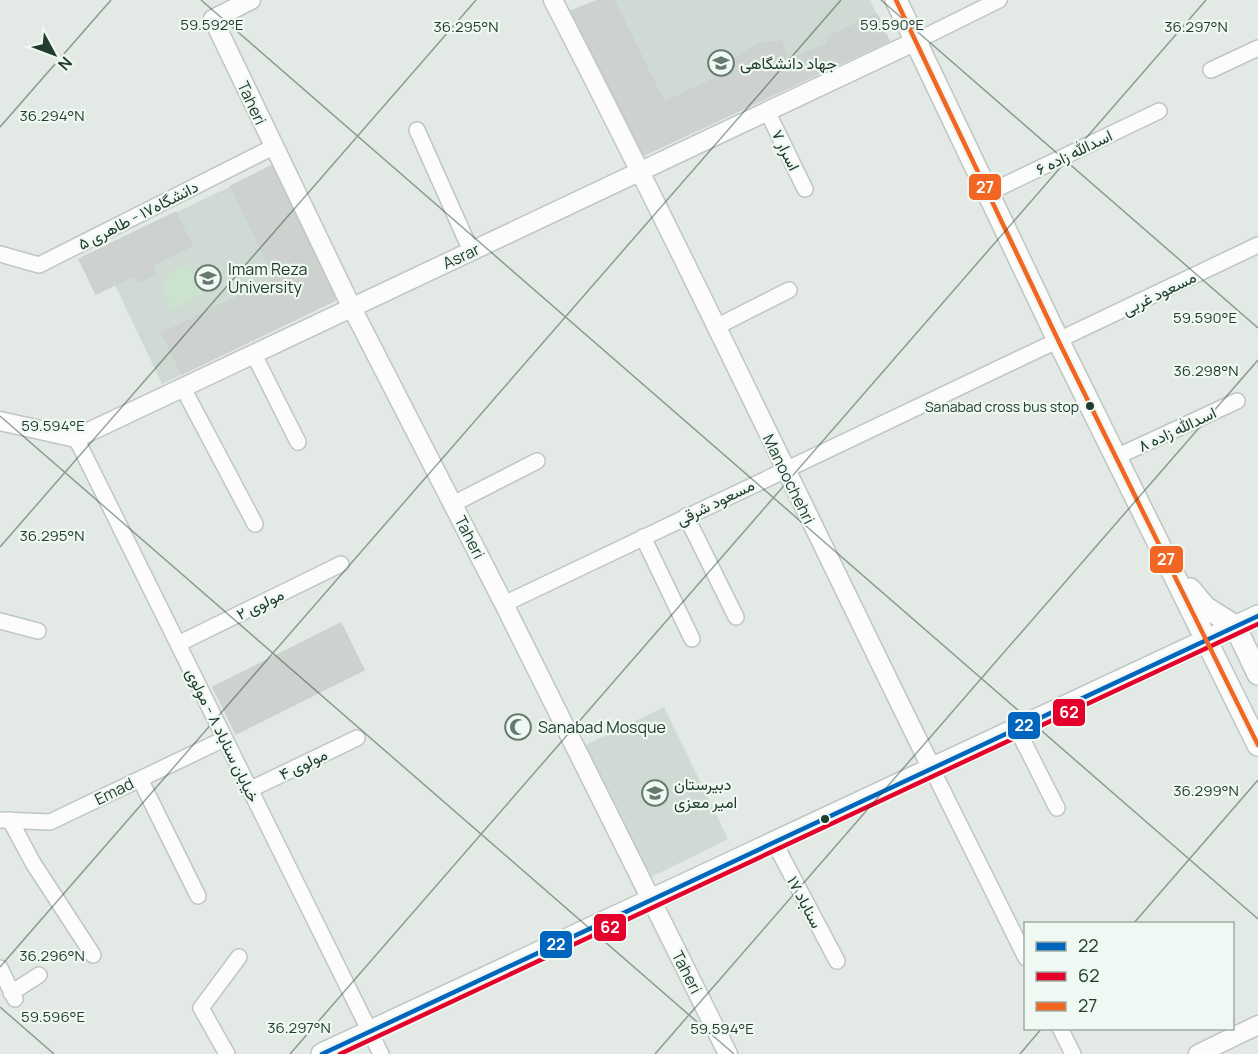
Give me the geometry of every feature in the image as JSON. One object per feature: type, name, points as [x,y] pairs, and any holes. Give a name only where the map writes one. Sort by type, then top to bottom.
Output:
[{"type":"main road","points":[[896,0],[1059,342],[1258,745]]},
{"type":"main road","points":[[1168,564],[1205,607],[1235,626],[1258,674]]},
{"type":"main road","points":[[322,1054],[1258,616]]},
{"type":"street","name":"Taheri","points":[[251,0],[213,19],[352,308],[504,604],[728,1054]]},
{"type":"street","name":"Manoochehri","points":[[554,0],[641,171],[784,469],[1024,954]]},
{"type":"street","points":[[916,42],[999,0]]},
{"type":"street","name":"Asrar","points":[[76,438],[916,42]]},
{"type":"street","points":[[1211,70],[1258,48]]},
{"type":"street","name":"اسرار ۷","points":[[767,111],[805,189]]},
{"type":"street","name":"اسدالله زاده ۶","points":[[988,193],[1159,111]]},
{"type":"street","points":[[417,130],[471,251]]},
{"type":"street","name":"دانشگاه۱۷ - طاهری ۵","points":[[0,254],[39,265],[273,147]]},
{"type":"street","name":"مسعود غربی","points":[[1059,342],[1258,245]]},
{"type":"street","points":[[716,327],[789,290]]},
{"type":"street","name":"مسعود شرقی","points":[[504,604],[784,469],[1059,342]]},
{"type":"street","points":[[254,355],[298,442]]},
{"type":"street","points":[[183,388],[255,524]]},
{"type":"street","name":"اسدالله زاده ۸","points":[[1116,457],[1237,401]]},
{"type":"street","points":[[0,421],[76,438]]},
{"type":"street","name":"خیابان سناباد ۸ - مولوی","points":[[76,438],[381,1054]]},
{"type":"street","points":[[453,504],[537,461]]},
{"type":"street","points":[[686,516],[736,617]]},
{"type":"street","points":[[643,537],[692,639]]},
{"type":"street","name":"مولوی ۲","points":[[178,644],[341,564]]},
{"type":"street","points":[[0,621],[38,631]]},
{"type":"street","points":[[1017,729],[1057,808]]},
{"type":"street","name":"Emad","points":[[5,820],[50,822],[224,738]]},
{"type":"street","name":"مولوی ۴","points":[[249,790],[357,738]]},
{"type":"street","points":[[140,779],[198,896]]},
{"type":"street","points":[[5,820],[93,955]]},
{"type":"street","name":"سناباد ۱۷","points":[[774,843],[837,961]]},
{"type":"street","points":[[227,1054],[201,1008],[238,957]]},
{"type":"street","points":[[1,974],[13,996],[39,975]]},
{"type":"street","points":[[1198,1054],[1258,1025]]},
{"type":"street","points":[[1061,1030],[1073,1054]]},
{"type":"shaded area","name":"جهاد دانشگاهی","points":[[599,0],[870,0],[889,41],[644,155],[570,12]]},
{"type":"shaded area","name":"Imam Reza University","points":[[273,166],[337,299],[162,384],[115,285],[96,294],[79,259]]},
{"type":"shaded area","name":"دبیرستان امیر معزی","points":[[664,707],[728,839],[647,879],[582,747]]},
{"type":"green space","points":[[189,263],[203,294],[172,310],[164,287],[173,272]]},
{"type":"building","points":[[599,0],[614,0],[664,102],[723,75],[719,67],[759,44],[781,41],[790,60],[828,43],[826,38],[877,14],[889,41],[644,155],[571,11]]},
{"type":"building","points":[[271,166],[336,300],[182,374],[162,333],[275,279],[231,186]]},
{"type":"building","points":[[176,212],[192,246],[152,265],[156,274],[138,282],[135,275],[96,294],[79,259]]},
{"type":"building","points":[[341,623],[364,670],[236,734],[213,687]]},
{"type":"transit line","name":"27","points":[[896,0],[1059,342],[1258,745]]},
{"type":"transit line","name":"22","points":[[322,1054],[1258,616]]},
{"type":"transit line","name":"62","points":[[340,1054],[1258,624]]},
{"type":"place","name":"جهاد دانشگاهی","points":[[721,63]]},
{"type":"place","name":"Imam Reza University","points":[[208,278]]},
{"type":"place","name":"Sanabad cross bus stop","points":[[1090,406]]},
{"type":"place","name":"Sanabad Mosque","points":[[518,727]]},
{"type":"place","name":"دبیرستان امیر معزی","points":[[655,793]]}]
